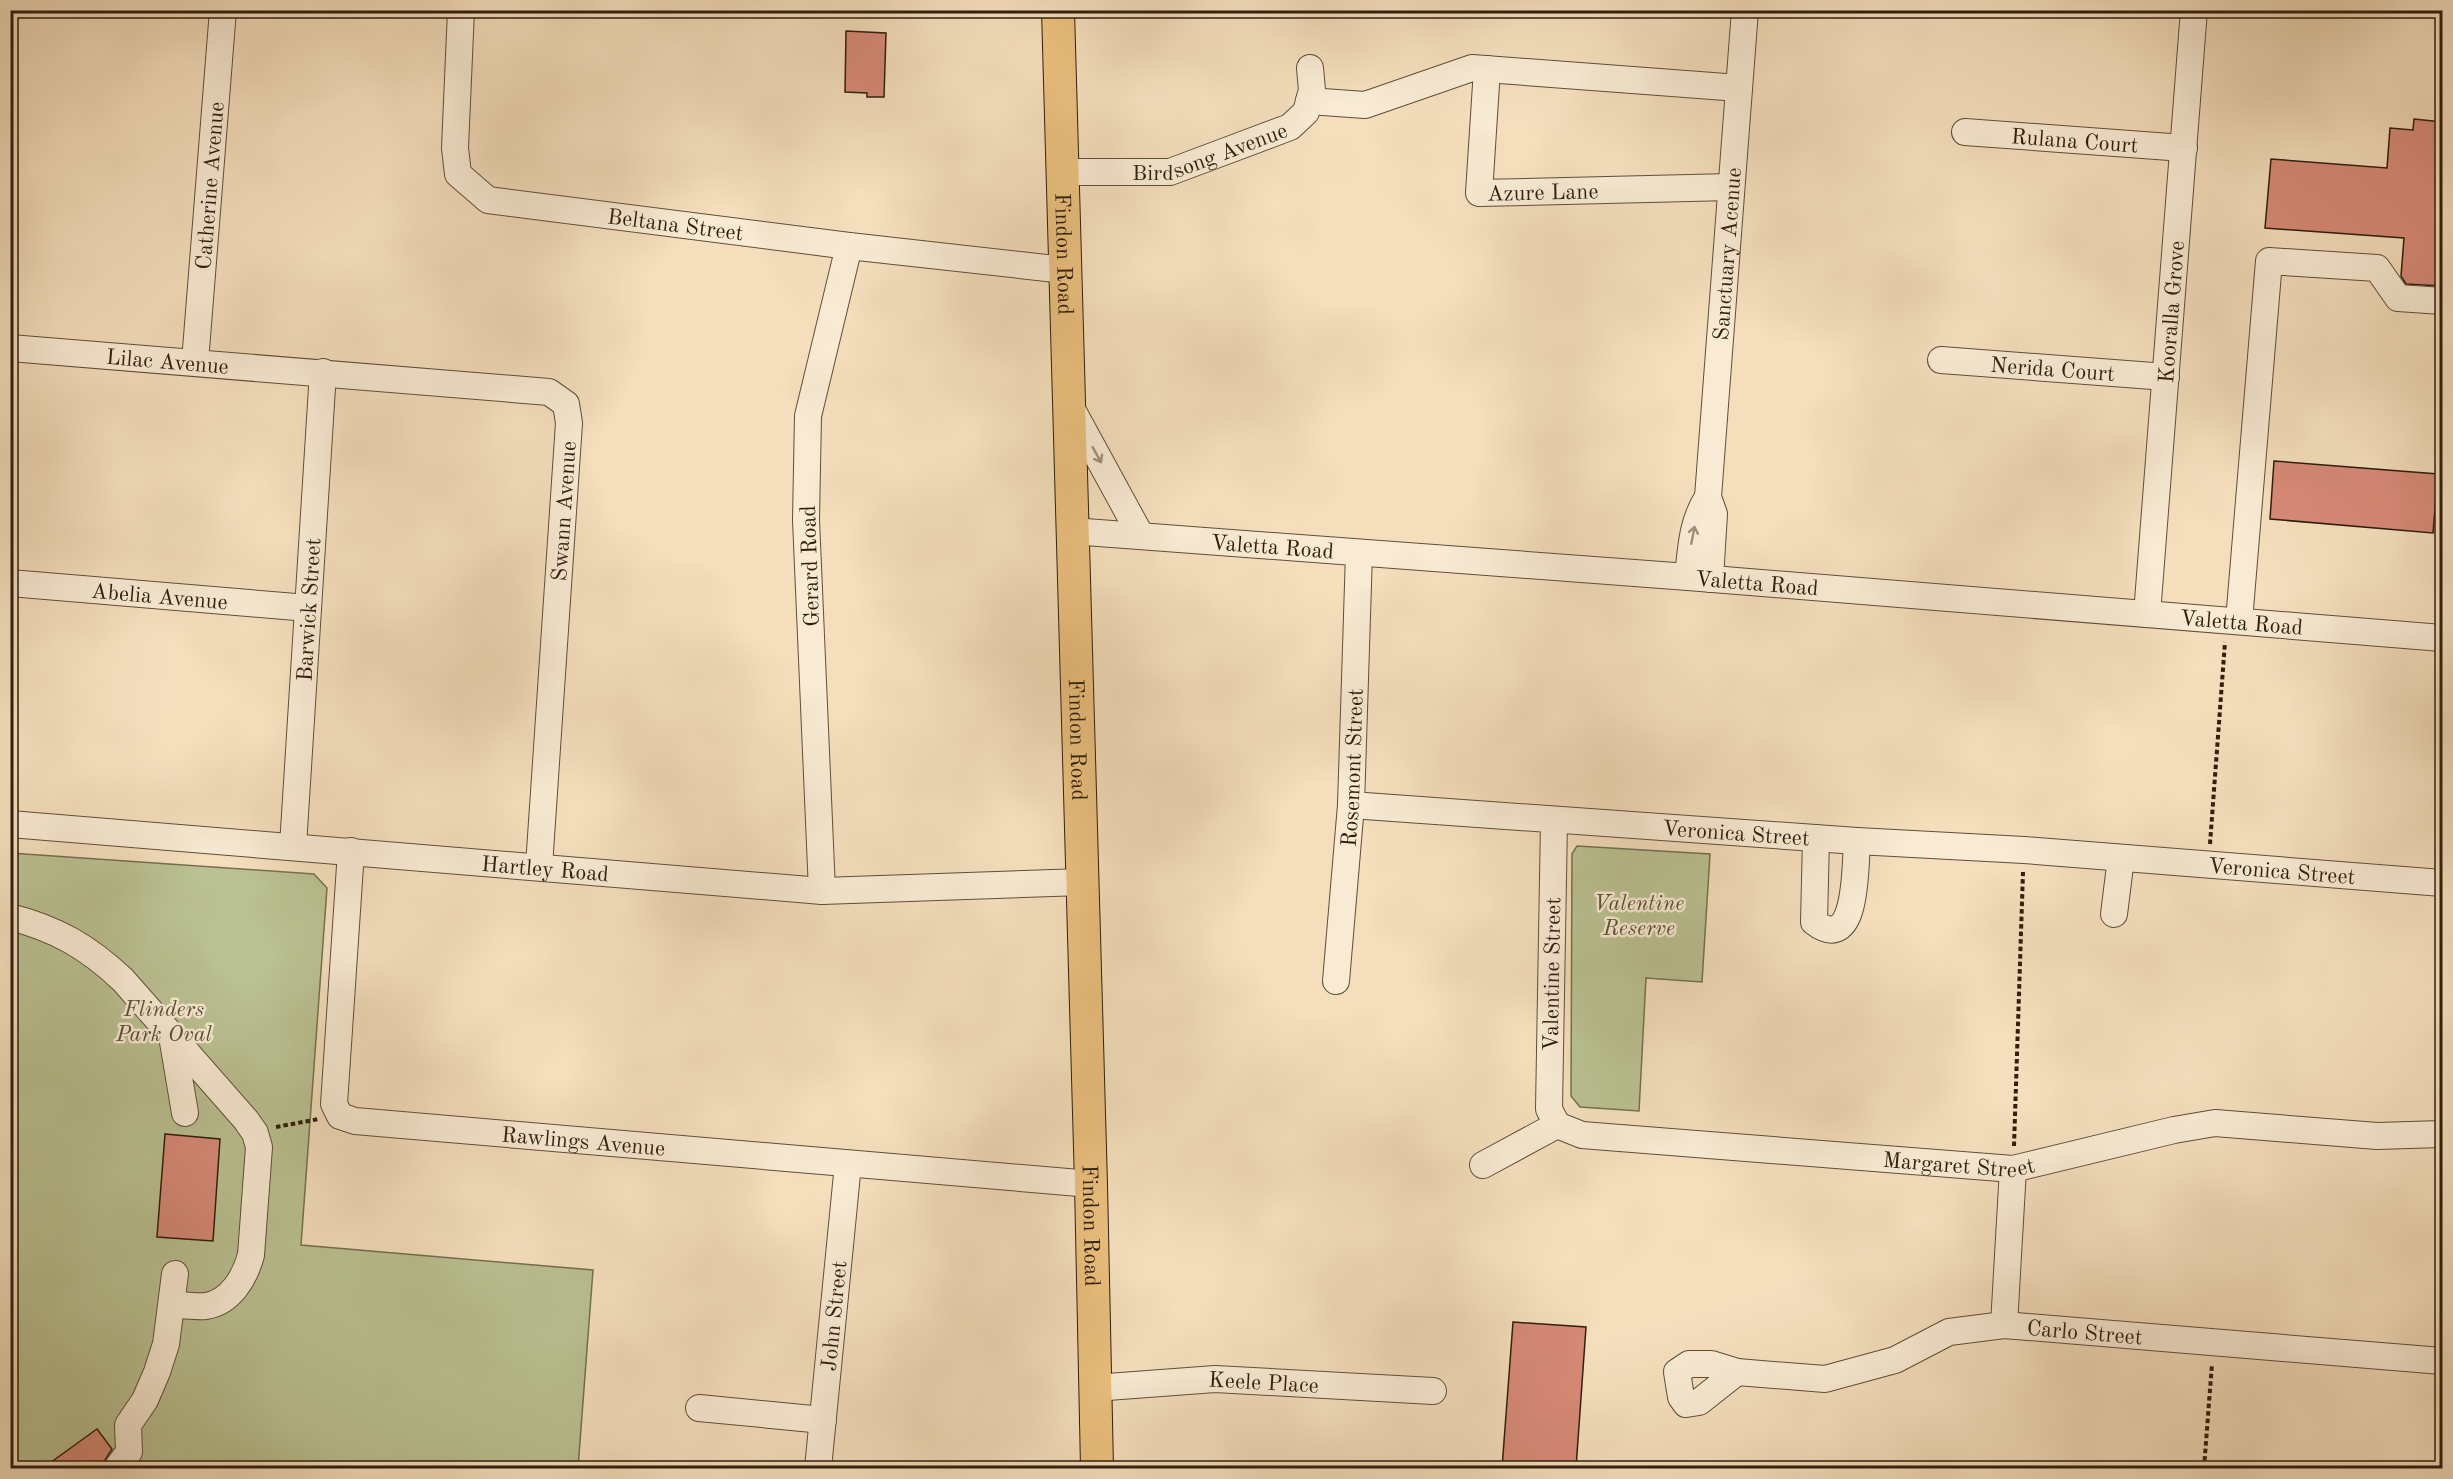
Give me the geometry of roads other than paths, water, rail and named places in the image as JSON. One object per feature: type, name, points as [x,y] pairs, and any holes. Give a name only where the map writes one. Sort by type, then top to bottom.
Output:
[{"type":"main road","name":"Findon Road","points":[[1058,10],[1097,1468]]},
{"type":"street","name":"Catherine Avenue","points":[[195,362],[223,10]]},
{"type":"street","name":"Beltana Street","points":[[461,10],[455,148],[458,174],[488,200],[849,246],[1065,270]]},
{"type":"street","name":"Sanctuary Acenue","points":[[1699,578],[1692,537],[1698,512],[1708,497],[1745,10]]},
{"type":"street","name":"Kooralla Grove","points":[[2147,614],[2194,10]]},
{"type":"street","name":"Birdsong Avenue","points":[[1063,172],[1170,172],[1290,127],[1306,112],[1312,90],[1310,68]]},
{"type":"street","points":[[1309,101],[1365,105],[1472,68],[1739,88]]},
{"type":"street","name":"Azure Lane","points":[[1487,69],[1479,193],[1731,186]]},
{"type":"street","name":"Rulana Court","points":[[1965,132],[2184,148]]},
{"type":"street","name":"Gerard Road","points":[[822,891],[806,520],[808,416],[849,246]]},
{"type":"street","points":[[2233,620],[2269,261],[2377,268],[2398,298],[2442,301]]},
{"type":"street","name":"Lilac Avenue","points":[[10,348],[323,372]]},
{"type":"street","name":"Nerida Court","points":[[1941,360],[2166,376]]},
{"type":"street","name":"Barwick Street","points":[[293,846],[323,372]]},
{"type":"street","name":"Swann Avenue","points":[[323,372],[549,392],[566,404],[569,423],[539,866]]},
{"type":"street","points":[[1069,404],[1141,536]]},
{"type":"street","name":"Valetta Road","points":[[1072,531],[1699,578],[2442,638]]},
{"type":"street","name":"Rosemont Street","points":[[1336,981],[1351,805],[1359,553]]},
{"type":"street","name":"Abelia Avenue","points":[[10,583],[308,608]]},
{"type":"street","name":"Veronica Street","points":[[1351,805],[1857,842],[2024,850],[2442,883]]},
{"type":"street","name":"Valentine Street","points":[[1554,821],[1549,1108],[1557,1125]]},
{"type":"street","name":"Hartley Road","points":[[10,824],[822,891],[1082,882]]},
{"type":"street","points":[[1816,838],[1814,922],[1824,930],[1836,929],[1845,923],[1850,911],[1857,842]]},
{"type":"street","name":"Rawlings Avenue","points":[[351,851],[334,1104],[340,1116],[355,1121],[1091,1184]]},
{"type":"street","points":[[2114,915],[2121,858]]},
{"type":"street","points":[[10,917],[64,935],[86,948],[123,980],[255,1133],[259,1147],[251,1255],[247,1272],[225,1298],[207,1306],[172,1304]]},
{"type":"street","points":[[172,1036],[185,1113]]},
{"type":"street","name":"Margaret Street","points":[[1557,1125],[1582,1135],[2013,1169],[2174,1130],[2215,1123],[2377,1136],[2442,1134]]},
{"type":"street","points":[[1483,1165],[1557,1125]]},
{"type":"street","name":"John Street","points":[[818,1468],[848,1164]]},
{"type":"street","points":[[2004,1325],[2013,1169]]},
{"type":"street","points":[[117,1468],[129,1452],[128,1425],[145,1400],[166,1344],[175,1274]]},
{"type":"street","name":"Carlo Street","points":[[1737,1372],[1825,1379],[1895,1360],[1949,1332],[2004,1325],[2442,1361]]},
{"type":"street","name":"Keele Place","points":[[1094,1388],[1215,1379],[1433,1391]]},
{"type":"street","points":[[699,1408],[823,1420]]},
{"type":"park label","name":"Valentine Reserve","points":[[1639,914]]},
{"type":"park label","name":"Flinders Park Oval","points":[[164,1020]]}]
